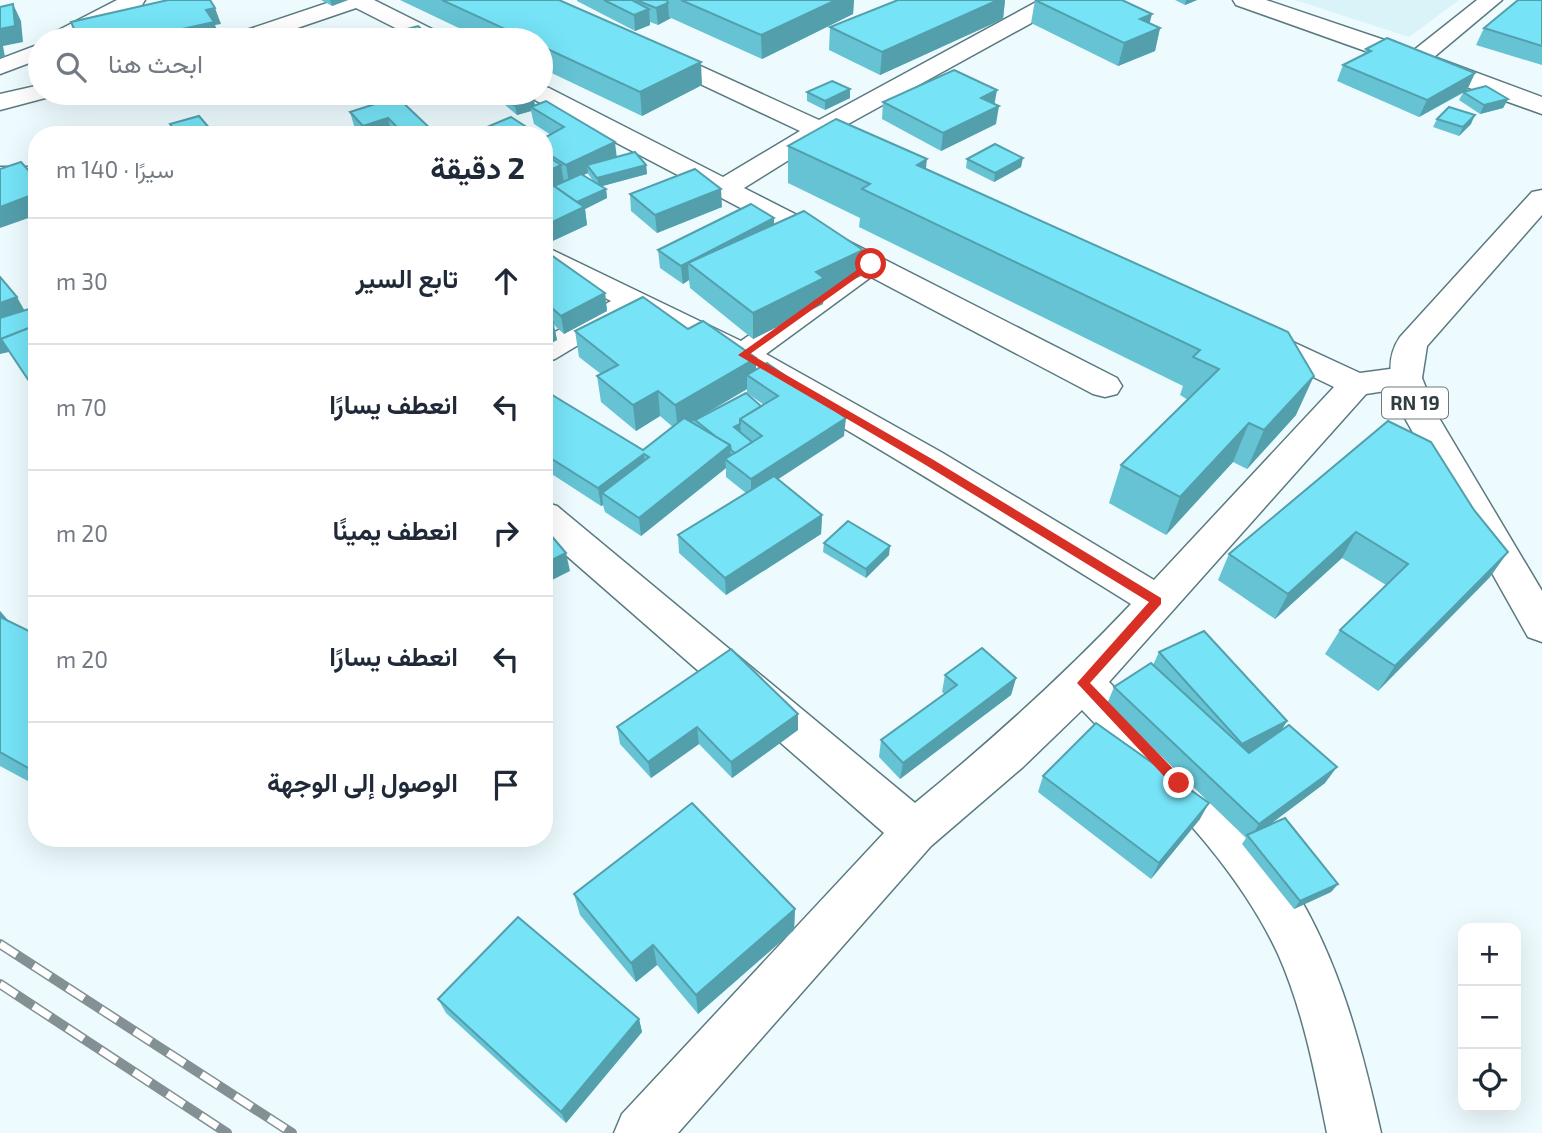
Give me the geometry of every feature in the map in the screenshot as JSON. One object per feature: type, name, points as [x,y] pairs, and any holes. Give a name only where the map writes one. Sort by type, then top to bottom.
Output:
[{"type":"street","points":[[80,28],[134,0]]},
{"type":"street","points":[[279,0],[289,25]]},
{"type":"street","points":[[279,28],[358,0],[413,28]]},
{"type":"street","points":[[726,187],[821,129],[1056,0]]},
{"type":"street","points":[[1244,0],[1418,59],[1542,106]]},
{"type":"street","points":[[1418,59],[1491,0]]},
{"type":"street","points":[[630,42],[892,164]]},
{"type":"street","points":[[0,67],[28,56]]},
{"type":"street","points":[[0,102],[28,95]]},
{"type":"street","points":[[553,100],[1105,386]]},
{"type":"street","points":[[0,175],[28,175]]},
{"type":"street","name":"RN 19","points":[[1542,198],[1411,344],[1405,378],[1419,413],[1542,626]]},
{"type":"street","points":[[553,260],[743,355],[928,461],[1157,601]]},
{"type":"street","points":[[743,355],[871,264]]},
{"type":"street","points":[[553,347],[634,300]]},
{"type":"street","points":[[1232,326],[1356,384],[1405,378]]},
{"type":"street","points":[[640,1133],[915,831],[1007,754],[1083,683],[1356,384]]},
{"type":"street","points":[[553,523],[915,831]]},
{"type":"street","points":[[1083,683],[1179,783],[1265,886],[1295,935],[1332,1038],[1354,1133]]},
{"type":"shaded area","points":[[1295,0],[1459,0],[1409,37]]},
{"type":"building","points":[[168,0],[210,0],[215,8],[206,10],[214,22],[187,28],[74,28],[71,22]]},
{"type":"building","points":[[442,0],[559,0],[701,62],[640,92],[553,52],[553,28],[503,28]]},
{"type":"building","points":[[604,0],[632,0],[649,9],[634,15]]},
{"type":"building","points":[[636,0],[667,0],[668,3],[656,8]]},
{"type":"building","points":[[681,0],[836,0],[761,35]]},
{"type":"building","points":[[898,0],[998,0],[882,52],[830,27]]},
{"type":"building","points":[[1035,0],[1122,0],[1152,14],[1140,19],[1160,28],[1124,43]]},
{"type":"building","points":[[1518,0],[1542,0],[1542,46],[1484,28]]},
{"type":"building","points":[[13,4],[15,26],[0,29],[0,7]]},
{"type":"building","points":[[1387,38],[1475,73],[1427,100],[1343,65],[1371,51],[1366,49]]},
{"type":"building","points":[[954,70],[997,90],[981,98],[999,106],[943,133],[883,102]]},
{"type":"building","points":[[832,81],[850,89],[825,101],[807,92]]},
{"type":"building","points":[[1486,86],[1508,99],[1484,105],[1463,92]]},
{"type":"building","points":[[372,105],[405,105],[428,126],[396,126],[388,118],[363,126],[350,112]]},
{"type":"building","points":[[553,105],[615,142],[566,165],[553,157],[553,133],[564,127],[531,107]]},
{"type":"building","points":[[1449,107],[1475,115],[1463,127],[1437,119]]},
{"type":"building","points":[[199,116],[208,126],[172,126],[170,124]]},
{"type":"building","points":[[511,117],[525,126],[490,126]]},
{"type":"building","points":[[836,119],[927,159],[917,165],[1288,332],[1314,376],[1264,430],[1249,423],[1180,497],[1121,465],[1219,369],[1193,357],[1200,350],[862,189],[870,184],[788,146]]},
{"type":"building","points":[[995,144],[1023,158],[995,173],[967,159]]},
{"type":"building","points":[[635,152],[646,165],[597,178],[587,165]]},
{"type":"building","points":[[553,160],[561,165],[553,169]]},
{"type":"building","points":[[21,162],[28,170],[28,196],[0,207],[0,169]]},
{"type":"building","points":[[695,169],[721,189],[655,215],[630,194]]},
{"type":"building","points":[[581,174],[606,189],[577,202],[554,186]]},
{"type":"building","points":[[553,185],[584,207],[553,222]]},
{"type":"building","points":[[751,204],[774,218],[681,266],[658,250]]},
{"type":"building","points":[[804,211],[863,250],[816,272],[824,278],[753,313],[688,263]]},
{"type":"building","points":[[553,256],[605,293],[561,316],[553,309]]},
{"type":"building","points":[[0,277],[17,297],[0,303]]},
{"type":"building","points":[[643,297],[688,329],[703,321],[756,358],[675,405],[658,391],[633,405],[597,376],[618,365],[575,331]]},
{"type":"building","points":[[28,309],[28,328],[1,339],[3,342],[0,343],[0,318]]},
{"type":"building","points":[[28,328],[28,380],[1,339]]},
{"type":"building","points":[[767,363],[846,418],[751,479],[725,459],[762,436],[740,419],[778,396],[747,375]]},
{"type":"building","points":[[746,393],[761,406],[740,419],[740,424],[734,427],[752,442],[735,453],[730,445],[695,420]]},
{"type":"building","points":[[553,395],[643,450],[684,418],[730,445],[639,518],[602,493],[649,457],[644,454],[598,488],[553,460]]},
{"type":"building","points":[[1388,421],[1431,442],[1474,510],[1508,552],[1395,666],[1340,630],[1408,564],[1356,532],[1288,594],[1229,554]]},
{"type":"building","points":[[774,476],[822,515],[725,578],[678,535]]},
{"type":"building","points":[[848,521],[890,546],[866,569],[824,543]]},
{"type":"building","points":[[553,538],[566,553],[553,560]]},
{"type":"building","points":[[0,617],[28,631],[28,768],[0,752]]},
{"type":"building","points":[[1204,631],[1287,721],[1242,744],[1159,652]]},
{"type":"building","points":[[982,648],[1016,678],[903,763],[881,740],[957,685],[945,675]]},
{"type":"building","points":[[731,649],[798,714],[731,762],[697,727],[648,762],[617,727]]},
{"type":"building","points":[[1151,663],[1249,753],[1289,725],[1337,767],[1259,824],[1114,687]]},
{"type":"building","points":[[1096,723],[1209,803],[1159,863],[1043,776]]},
{"type":"building","points":[[692,803],[795,909],[696,995],[653,945],[631,963],[574,894]]},
{"type":"building","points":[[1285,818],[1338,884],[1300,901],[1247,835]]},
{"type":"building","points":[[518,917],[639,1019],[561,1112],[438,999]]},
{"type":"railway","points":[[0,944],[292,1133]]},
{"type":"railway","points":[[0,984],[227,1133]]},
{"type":"route","points":[[871,264],[743,355],[928,461],[1157,601],[1083,683],[1179,783]]}]
